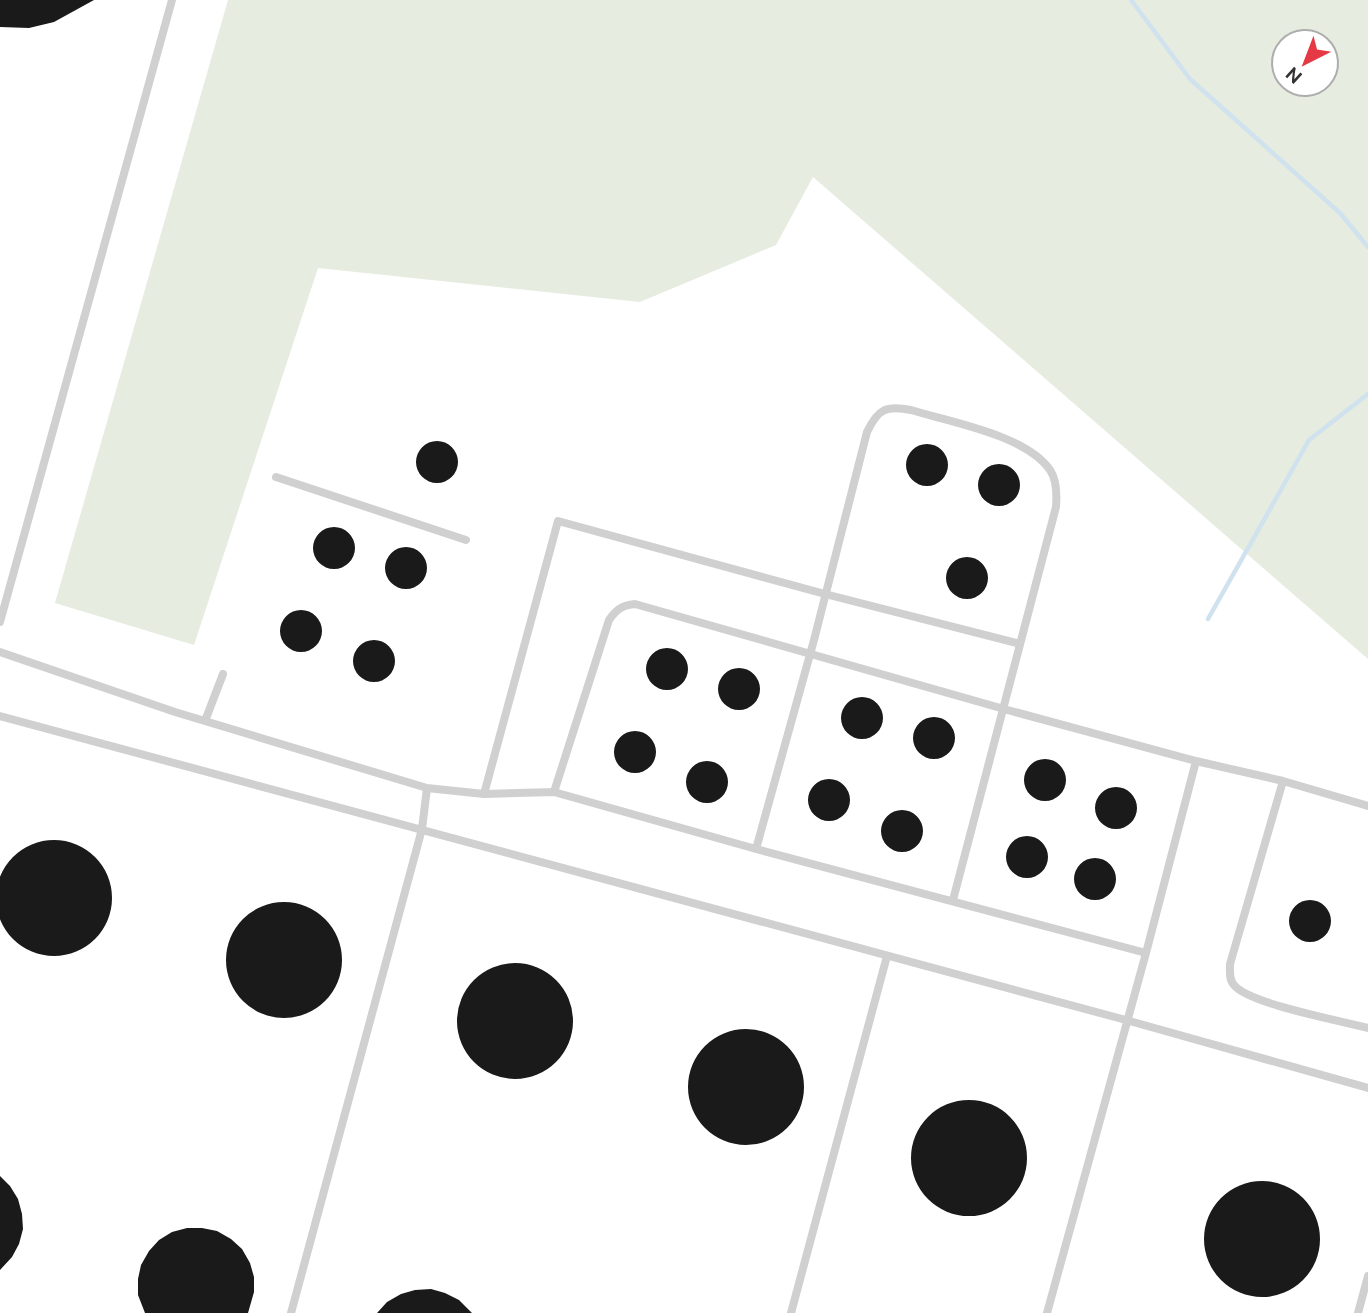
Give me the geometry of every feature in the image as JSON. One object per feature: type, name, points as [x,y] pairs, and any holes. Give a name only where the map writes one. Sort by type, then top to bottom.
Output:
[{"type":"lane","points":[[0,622],[172,0]]},
{"type":"lane","points":[[756,849],[822,610],[867,432],[872,421],[882,411],[894,407],[911,410],[1014,441],[1050,470],[1057,490],[1056,507],[953,900]]},
{"type":"lane","points":[[276,477],[466,540]]},
{"type":"lane","points":[[484,793],[558,522],[1020,644]]},
{"type":"lane","points":[[554,792],[609,620],[616,611],[626,605],[635,604],[1004,709],[1196,761],[1283,781],[1368,806]]},
{"type":"lane","points":[[0,652],[205,721],[428,788],[484,793],[554,792],[1146,953]]},
{"type":"lane","points":[[205,721],[223,674]]},
{"type":"lane","points":[[0,716],[1126,1020],[1368,1088]]},
{"type":"lane","points":[[1047,1313],[1196,761]]},
{"type":"lane","points":[[1283,781],[1230,964],[1230,978],[1234,986],[1243,992],[1277,1006],[1368,1028]]},
{"type":"lane","points":[[291,1313],[422,829],[428,788]]},
{"type":"lane","points":[[791,1313],[887,956]]},
{"type":"lane","points":[[1358,1313],[1368,1276]]},
{"type":"shaded area","points":[[228,0],[1368,0],[1368,659],[813,177],[776,245],[640,302],[318,268],[194,645],[55,603]]},
{"type":"building","points":[[0,0],[94,0],[54,22],[29,28],[0,27]]},
{"type":"building","points":[[437,441],[452,447],[458,462],[452,477],[437,483],[422,477],[416,462],[422,447]]},
{"type":"building","points":[[927,444],[942,450],[948,465],[942,480],[927,486],[912,480],[906,465],[912,450]]},
{"type":"building","points":[[999,464],[1014,470],[1020,485],[1014,500],[999,506],[984,500],[978,485],[984,470]]},
{"type":"building","points":[[334,527],[349,533],[355,548],[349,563],[334,569],[319,563],[313,548],[319,533]]},
{"type":"building","points":[[406,547],[421,553],[427,568],[421,583],[406,589],[391,583],[385,568],[391,553]]},
{"type":"building","points":[[967,557],[982,563],[988,578],[982,593],[967,599],[952,593],[946,578],[952,563]]},
{"type":"building","points":[[301,610],[316,616],[322,631],[316,646],[301,652],[286,646],[280,631],[286,616]]},
{"type":"building","points":[[374,640],[389,646],[395,661],[389,676],[374,682],[359,676],[353,661],[359,646]]},
{"type":"building","points":[[667,648],[682,654],[688,669],[682,684],[667,690],[652,684],[646,669],[652,654]]},
{"type":"building","points":[[739,668],[754,674],[760,689],[754,704],[739,710],[724,704],[718,689],[724,674]]},
{"type":"building","points":[[862,697],[877,703],[883,718],[877,733],[862,739],[847,733],[841,718],[847,703]]},
{"type":"building","points":[[934,717],[949,723],[955,738],[949,753],[934,759],[919,753],[913,738],[919,723]]},
{"type":"building","points":[[635,731],[650,737],[656,752],[650,767],[635,773],[620,767],[614,752],[620,737]]},
{"type":"building","points":[[1045,759],[1060,765],[1066,780],[1060,795],[1045,801],[1030,795],[1024,780],[1030,765]]},
{"type":"building","points":[[707,761],[722,767],[728,782],[722,797],[707,803],[692,797],[686,782],[692,767]]},
{"type":"building","points":[[829,779],[844,785],[850,800],[844,815],[829,821],[814,815],[808,800],[814,785]]},
{"type":"building","points":[[1116,787],[1131,793],[1137,808],[1131,823],[1116,829],[1101,823],[1095,808],[1101,793]]},
{"type":"building","points":[[902,810],[917,816],[923,831],[917,846],[902,852],[887,846],[881,831],[887,816]]},
{"type":"building","points":[[1027,836],[1042,842],[1048,857],[1042,872],[1027,878],[1012,872],[1006,857],[1012,842]]},
{"type":"building","points":[[54,840],[76,845],[95,857],[107,876],[112,898],[107,920],[95,939],[76,951],[54,956],[32,951],[13,939],[1,920],[-4,898],[1,876],[13,857],[32,845]]},
{"type":"building","points":[[1095,858],[1110,864],[1116,879],[1110,894],[1095,900],[1080,894],[1074,879],[1080,864]]},
{"type":"building","points":[[1310,900],[1325,906],[1331,921],[1325,936],[1310,942],[1295,936],[1289,921],[1295,906]]},
{"type":"building","points":[[284,902],[306,906],[325,919],[338,938],[342,960],[338,982],[325,1001],[306,1014],[284,1018],[262,1014],[243,1001],[230,982],[226,960],[230,938],[243,919],[262,906]]},
{"type":"building","points":[[515,963],[537,967],[556,980],[569,999],[573,1021],[569,1043],[556,1062],[537,1075],[515,1079],[493,1075],[474,1062],[461,1043],[457,1021],[461,999],[474,980],[493,967]]},
{"type":"building","points":[[746,1029],[768,1033],[787,1046],[800,1065],[804,1087],[800,1109],[787,1128],[768,1141],[746,1145],[724,1141],[705,1128],[692,1109],[688,1087],[692,1065],[705,1046],[724,1033]]},
{"type":"building","points":[[969,1100],[991,1104],[1010,1117],[1023,1136],[1027,1158],[1023,1180],[1010,1199],[991,1212],[969,1216],[947,1212],[928,1199],[915,1180],[911,1158],[915,1136],[928,1117],[947,1104]]},
{"type":"building","points":[[0,1176],[18,1199],[23,1229],[12,1257],[0,1270]]},
{"type":"building","points":[[1262,1181],[1284,1185],[1303,1198],[1316,1217],[1320,1239],[1316,1261],[1303,1280],[1284,1293],[1262,1297],[1240,1293],[1221,1280],[1208,1261],[1204,1239],[1208,1217],[1221,1198],[1240,1185]]},
{"type":"building","points":[[187,1228],[217,1231],[242,1249],[254,1277],[254,1292],[248,1313],[145,1313],[138,1295],[141,1265],[159,1240],[172,1232]]},
{"type":"building","points":[[431,1289],[459,1300],[472,1313],[377,1313],[387,1302],[401,1294]]},
{"type":"waterway","points":[[1131,0],[1190,79],[1340,213],[1368,247]]},
{"type":"waterway","points":[[1208,619],[1309,440],[1368,394]]}]
